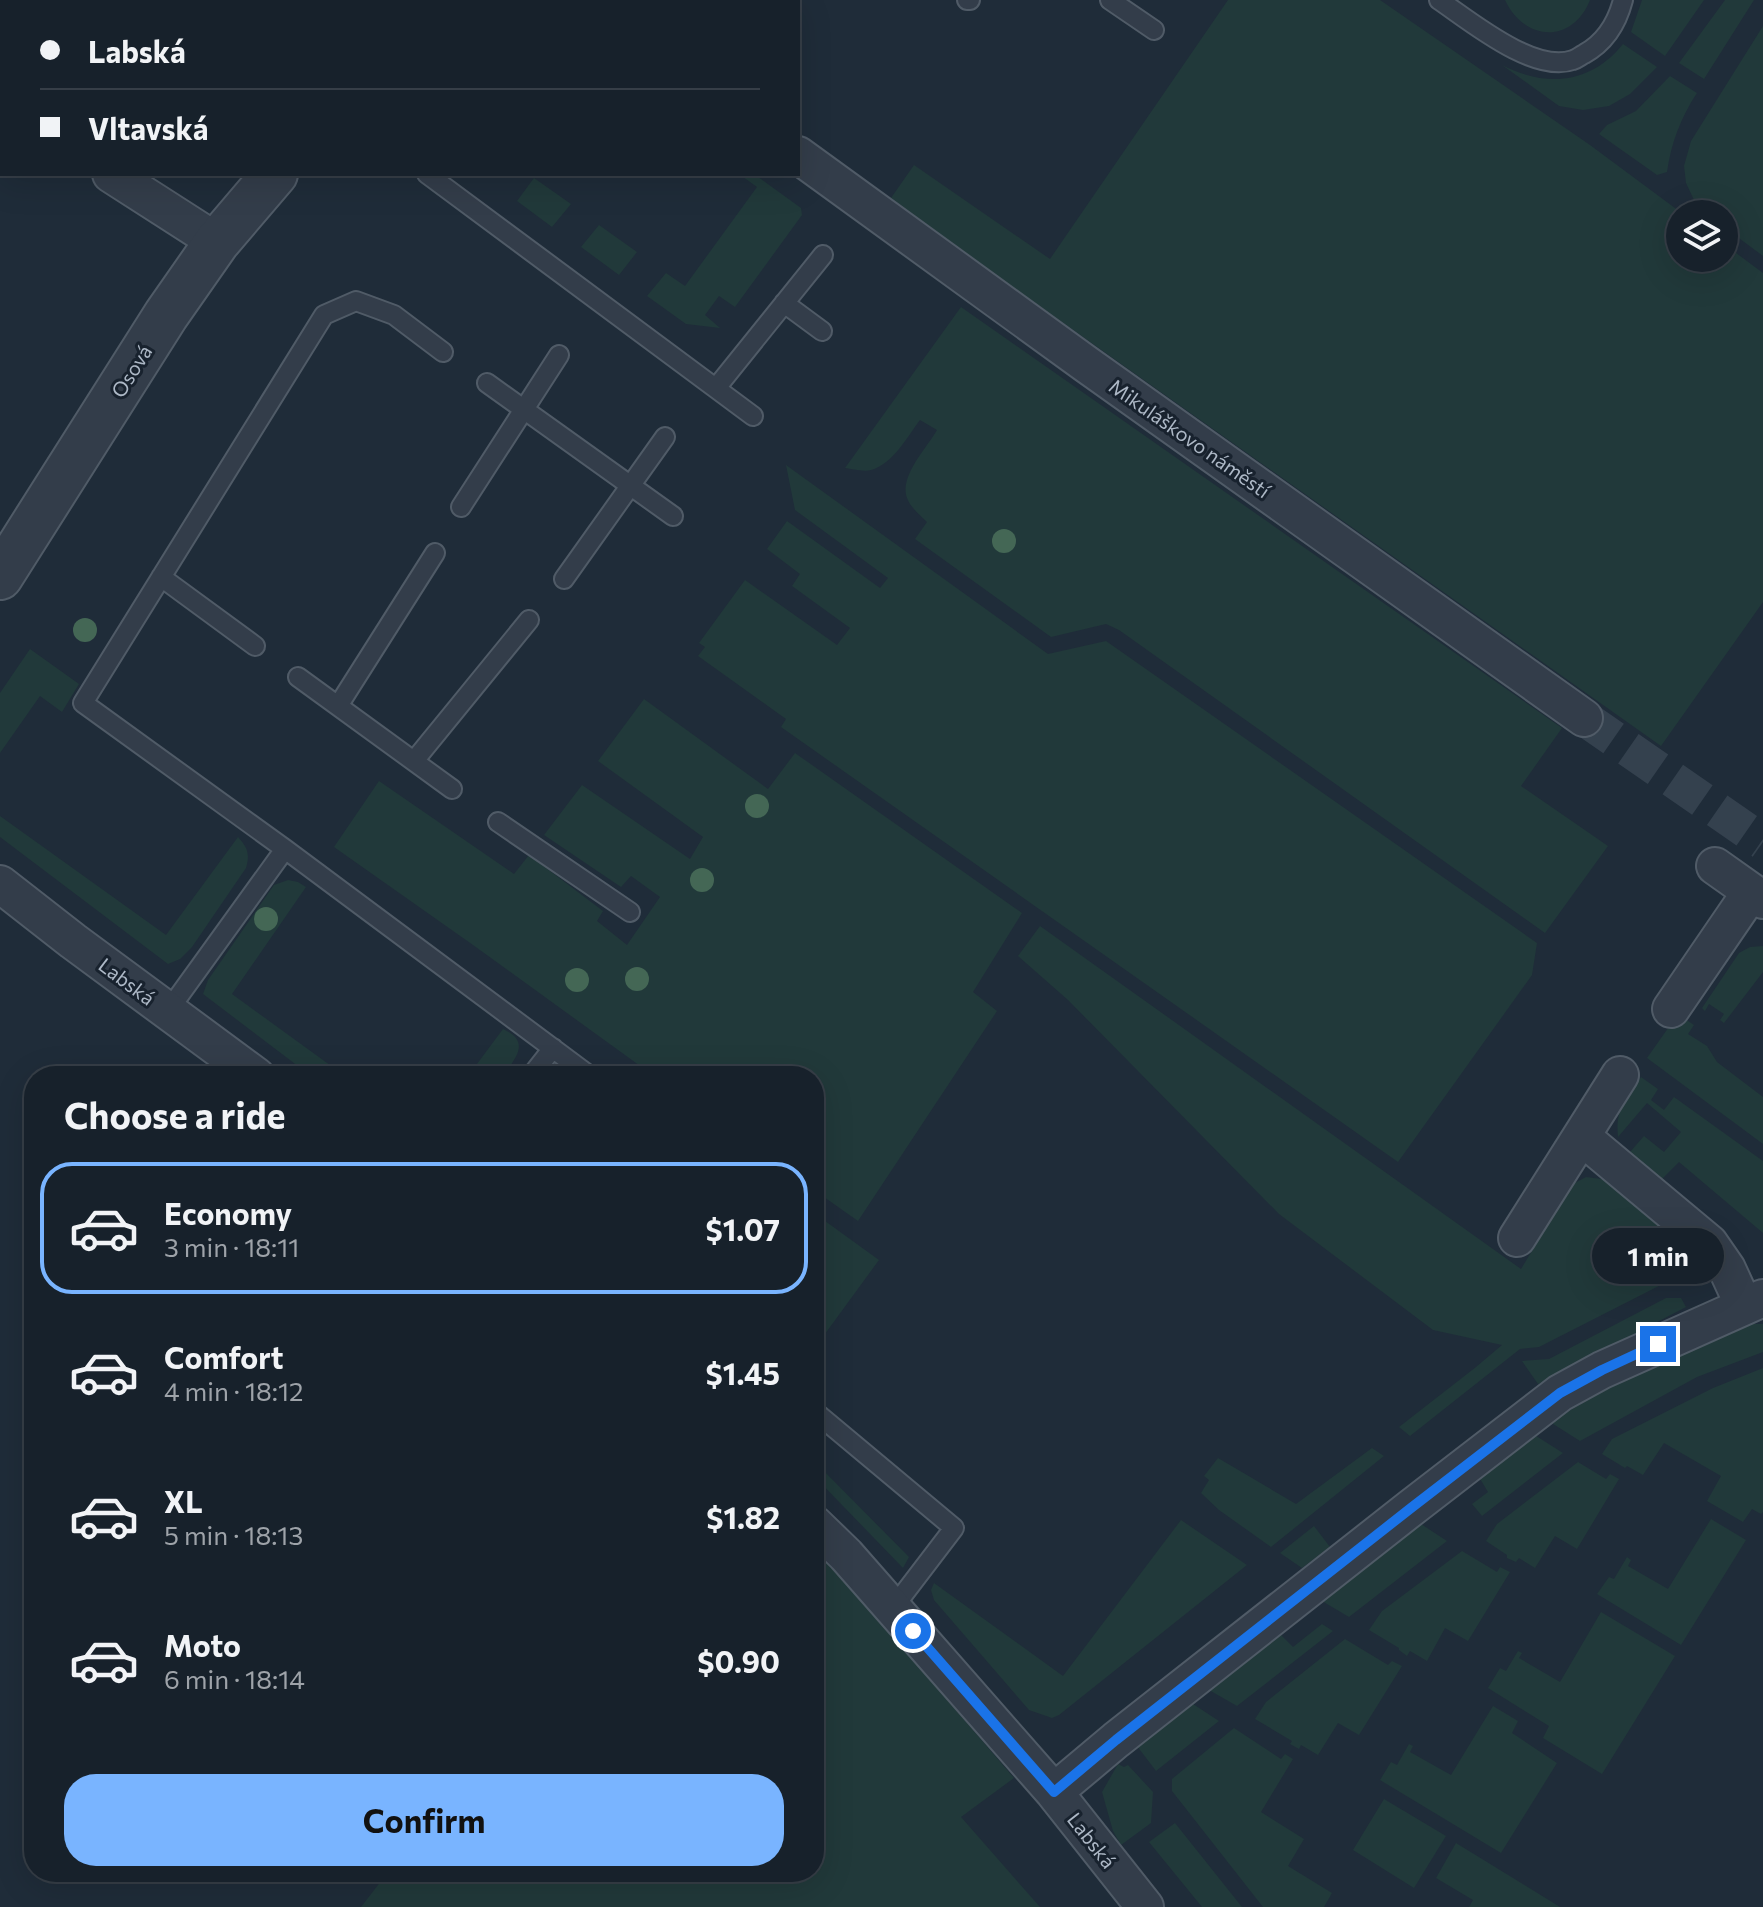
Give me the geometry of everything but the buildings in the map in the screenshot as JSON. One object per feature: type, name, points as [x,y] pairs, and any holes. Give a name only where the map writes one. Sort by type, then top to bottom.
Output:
[{"type":"street","name":"Mikuláškovo náměstí","points":[[800,156],[1584,718]]},
{"type":"street","points":[[114,176],[217,242]]},
{"type":"street","name":"Osová","points":[[0,577],[166,315],[217,242],[273,176]]},
{"type":"street","points":[[1671,1009],[1757,896],[1715,866]]},
{"type":"street","name":"Labská","points":[[0,884],[242,1066]]},
{"type":"street","points":[[1517,1238],[1620,1075]]},
{"type":"street","points":[[1054,1792],[1116,1740],[1560,1393],[1602,1370],[1753,1302],[1709,1243],[1582,1137]]},
{"type":"street","name":"Labská","points":[[824,1534],[1054,1792],[1145,1907]]},
{"type":"lane","points":[[1110,0],[1154,30]]},
{"type":"lane","points":[[1439,0],[1509,48],[1549,61],[1571,61],[1592,50],[1608,35],[1623,0]]},
{"type":"lane","points":[[430,176],[753,416]]},
{"type":"lane","points":[[716,388],[823,255]]},
{"type":"lane","points":[[443,352],[394,315],[356,301],[324,315],[83,703],[577,1066]]},
{"type":"lane","points":[[784,303],[822,331]]},
{"type":"lane","points":[[461,507],[559,355]]},
{"type":"lane","points":[[487,383],[673,516]]},
{"type":"lane","points":[[564,579],[665,437]]},
{"type":"lane","points":[[338,706],[435,553]]},
{"type":"lane","points":[[161,577],[255,646]]},
{"type":"lane","points":[[414,761],[529,620]]},
{"type":"lane","points":[[298,677],[452,789]]},
{"type":"lane","points":[[498,822],[630,912]]},
{"type":"lane","points":[[168,1011],[285,849]]},
{"type":"lane","points":[[539,1066],[553,1048]]},
{"type":"lane","points":[[824,1419],[954,1528],[893,1608]]},
{"type":"green space","points":[[1228,0],[1380,0],[1666,201],[1666,272],[1738,272],[1738,254],[1763,273],[1763,602],[1661,746],[891,198],[914,165],[1050,259]]},
{"type":"green space","points":[[1505,0],[1590,0],[1572,25],[1548,32],[1524,24],[1513,14]]},
{"type":"green space","points":[[1642,0],[1704,0],[1665,56],[1631,32]]},
{"type":"green space","points":[[1725,0],[1754,0],[1704,79],[1679,63]]},
{"type":"green space","points":[[1763,26],[1763,256],[1738,237],[1738,200],[1694,200],[1686,183],[1684,166],[1691,141]]},
{"type":"green space","points":[[1623,44],[1657,67],[1630,94],[1609,106],[1583,110],[1559,106],[1502,65],[1535,77],[1567,78],[1597,67]]},
{"type":"green space","points":[[1670,76],[1697,93],[1678,131],[1667,172],[1657,175],[1599,134],[1607,125],[1636,111]]},
{"type":"green space","points":[[742,176],[757,176],[801,208],[802,215],[735,307],[719,296],[705,315],[720,328],[686,324],[647,296],[666,273],[685,286],[757,187]]},
{"type":"green space","points":[[534,178],[571,204],[552,227],[517,201]]},
{"type":"green space","points":[[599,225],[637,252],[619,275],[581,247]]},
{"type":"green space","points":[[961,307],[1562,728],[1521,786],[1608,846],[1545,933],[1119,630],[1106,624],[1051,637],[915,539],[927,522],[908,501],[907,481],[915,462],[937,430],[920,420],[899,449],[879,467],[865,471],[845,468]]},
{"type":"green space","points":[[786,465],[1048,654],[1106,641],[1537,943],[1532,975],[1398,1162],[781,727],[786,719],[698,656],[705,647],[699,643],[745,580],[837,645],[850,628],[792,586],[800,574],[767,549],[787,521],[880,588],[888,578],[795,510]]},
{"type":"green space","points":[[30,649],[79,684],[62,712],[40,696],[0,753],[0,693]]},
{"type":"green space","points":[[644,699],[768,789],[795,753],[1022,913],[973,992],[997,1011],[858,1221],[824,1197],[824,1066],[640,1066],[334,847],[379,781],[514,874],[529,855],[603,911],[597,921],[627,945],[660,897],[631,876],[621,887],[544,835],[582,785],[690,859],[703,837],[598,761]]},
{"type":"green space","points":[[0,816],[166,935],[238,837],[247,851],[246,868],[192,947],[180,959],[168,964],[0,837]]},
{"type":"green space","points":[[288,880],[306,887],[232,994],[331,1066],[298,1066],[203,994],[208,980],[274,885]]},
{"type":"green space","points":[[1040,926],[1521,1269],[1573,1184],[1586,1177],[1609,1180],[1682,1240],[1700,1265],[1539,1347],[1520,1349],[1410,1436],[1399,1427],[1502,1345],[1433,1330],[1279,1214],[1068,1000],[1018,956]]},
{"type":"green space","points":[[1763,946],[1763,972],[1724,1023],[1720,1020],[1724,1014],[1709,1004],[1705,1011],[1702,1008],[1739,953],[1750,947]]},
{"type":"green space","points":[[1678,1014],[1694,1025],[1688,1034],[1707,1046],[1717,1062],[1763,1097],[1763,1144],[1647,1058]]},
{"type":"green space","points":[[503,1029],[517,1039],[518,1050],[510,1066],[475,1066]]},
{"type":"green space","points":[[1641,1077],[1658,1089],[1651,1100],[1664,1110],[1674,1097],[1763,1161],[1763,1233],[1679,1162],[1662,1179],[1630,1152],[1644,1136],[1664,1152],[1681,1132],[1647,1103],[1618,1137],[1620,1112]]},
{"type":"green space","points":[[824,1220],[879,1260],[824,1335]]},
{"type":"green space","points":[[1666,1298],[1681,1298],[1686,1307],[1538,1384],[1522,1361],[1549,1359]]},
{"type":"green space","points":[[1745,1324],[1763,1324],[1763,1352],[1697,1377],[1580,1441],[1550,1422],[1634,1373]]},
{"type":"green space","points":[[1763,1368],[1761,1514],[1752,1509],[1743,1522],[1707,1501],[1721,1476],[1664,1443],[1643,1475],[1602,1454],[1612,1439],[1713,1388]]},
{"type":"green space","points":[[1533,1434],[1563,1453],[1482,1516],[1472,1504],[1488,1492],[1479,1477]]},
{"type":"green space","points":[[1372,1448],[1384,1456],[1271,1547],[1219,1510],[1201,1493],[1209,1480],[1204,1476],[1218,1458],[1296,1504]]},
{"type":"green space","points":[[1578,1462],[1606,1479],[1610,1474],[1619,1479],[1577,1549],[1555,1536],[1535,1568],[1519,1558],[1516,1562],[1507,1558],[1486,1541],[1497,1524]]},
{"type":"green space","points":[[824,1471],[909,1557],[903,1568],[824,1486]]},
{"type":"green space","points":[[1711,1519],[1746,1540],[1681,1645],[1597,1594],[1609,1577],[1614,1579],[1627,1557],[1631,1560],[1628,1566],[1668,1589]]},
{"type":"green space","points":[[1181,1520],[1247,1565],[1052,1718],[1029,1710],[934,1600],[931,1590],[934,1583],[1063,1676]]},
{"type":"green space","points":[[1421,1524],[1447,1541],[1349,1617],[1322,1601]]},
{"type":"green space","points":[[1314,1526],[1330,1547],[1302,1568],[1280,1553]]},
{"type":"green space","points":[[1462,1551],[1497,1572],[1500,1567],[1510,1572],[1468,1641],[1445,1628],[1427,1661],[1410,1651],[1407,1656],[1369,1630],[1382,1611]]},
{"type":"green space","points":[[824,1556],[1014,1778],[961,1817],[1040,1907],[361,1907],[380,1882],[824,1882]]},
{"type":"green space","points":[[1601,1612],[1675,1656],[1602,1774],[1543,1738],[1549,1726],[1488,1688],[1500,1668],[1506,1671],[1518,1651],[1522,1653],[1519,1658],[1560,1682]]},
{"type":"green space","points":[[1322,1624],[1333,1631],[1237,1706],[1209,1690],[1280,1634],[1293,1647]]},
{"type":"green space","points":[[1345,1639],[1388,1665],[1392,1661],[1402,1666],[1359,1735],[1338,1723],[1318,1755],[1301,1745],[1299,1749],[1290,1744],[1292,1741],[1255,1719],[1266,1702]]},
{"type":"green space","points":[[1193,1704],[1219,1721],[1156,1771],[1137,1746]]},
{"type":"green space","points":[[1493,1706],[1518,1721],[1512,1733],[1557,1763],[1501,1853],[1380,1780],[1391,1762],[1397,1765],[1409,1744],[1413,1746],[1410,1752],[1451,1775]]},
{"type":"green space","points":[[1234,1728],[1281,1759],[1285,1754],[1293,1759],[1261,1812],[1304,1839],[1288,1866],[1332,1893],[1324,1907],[1263,1907],[1172,1791],[1172,1779]]},
{"type":"green space","points":[[1118,1764],[1128,1765],[1153,1792],[1151,1823],[1121,1845],[1113,1831],[1102,1792]]},
{"type":"green space","points":[[1384,1799],[1446,1836],[1414,1888],[1353,1850]]},
{"type":"green space","points":[[1175,1823],[1242,1907],[1202,1907],[1149,1842]]},
{"type":"green space","points":[[1456,1843],[1560,1907],[1469,1907],[1473,1900],[1436,1878]]},
{"type":"tunnel","points":[[1584,718],[1763,842]]},
{"type":"route","points":[[913,1631],[1054,1792],[1116,1740],[1560,1393],[1658,1344]]}]
